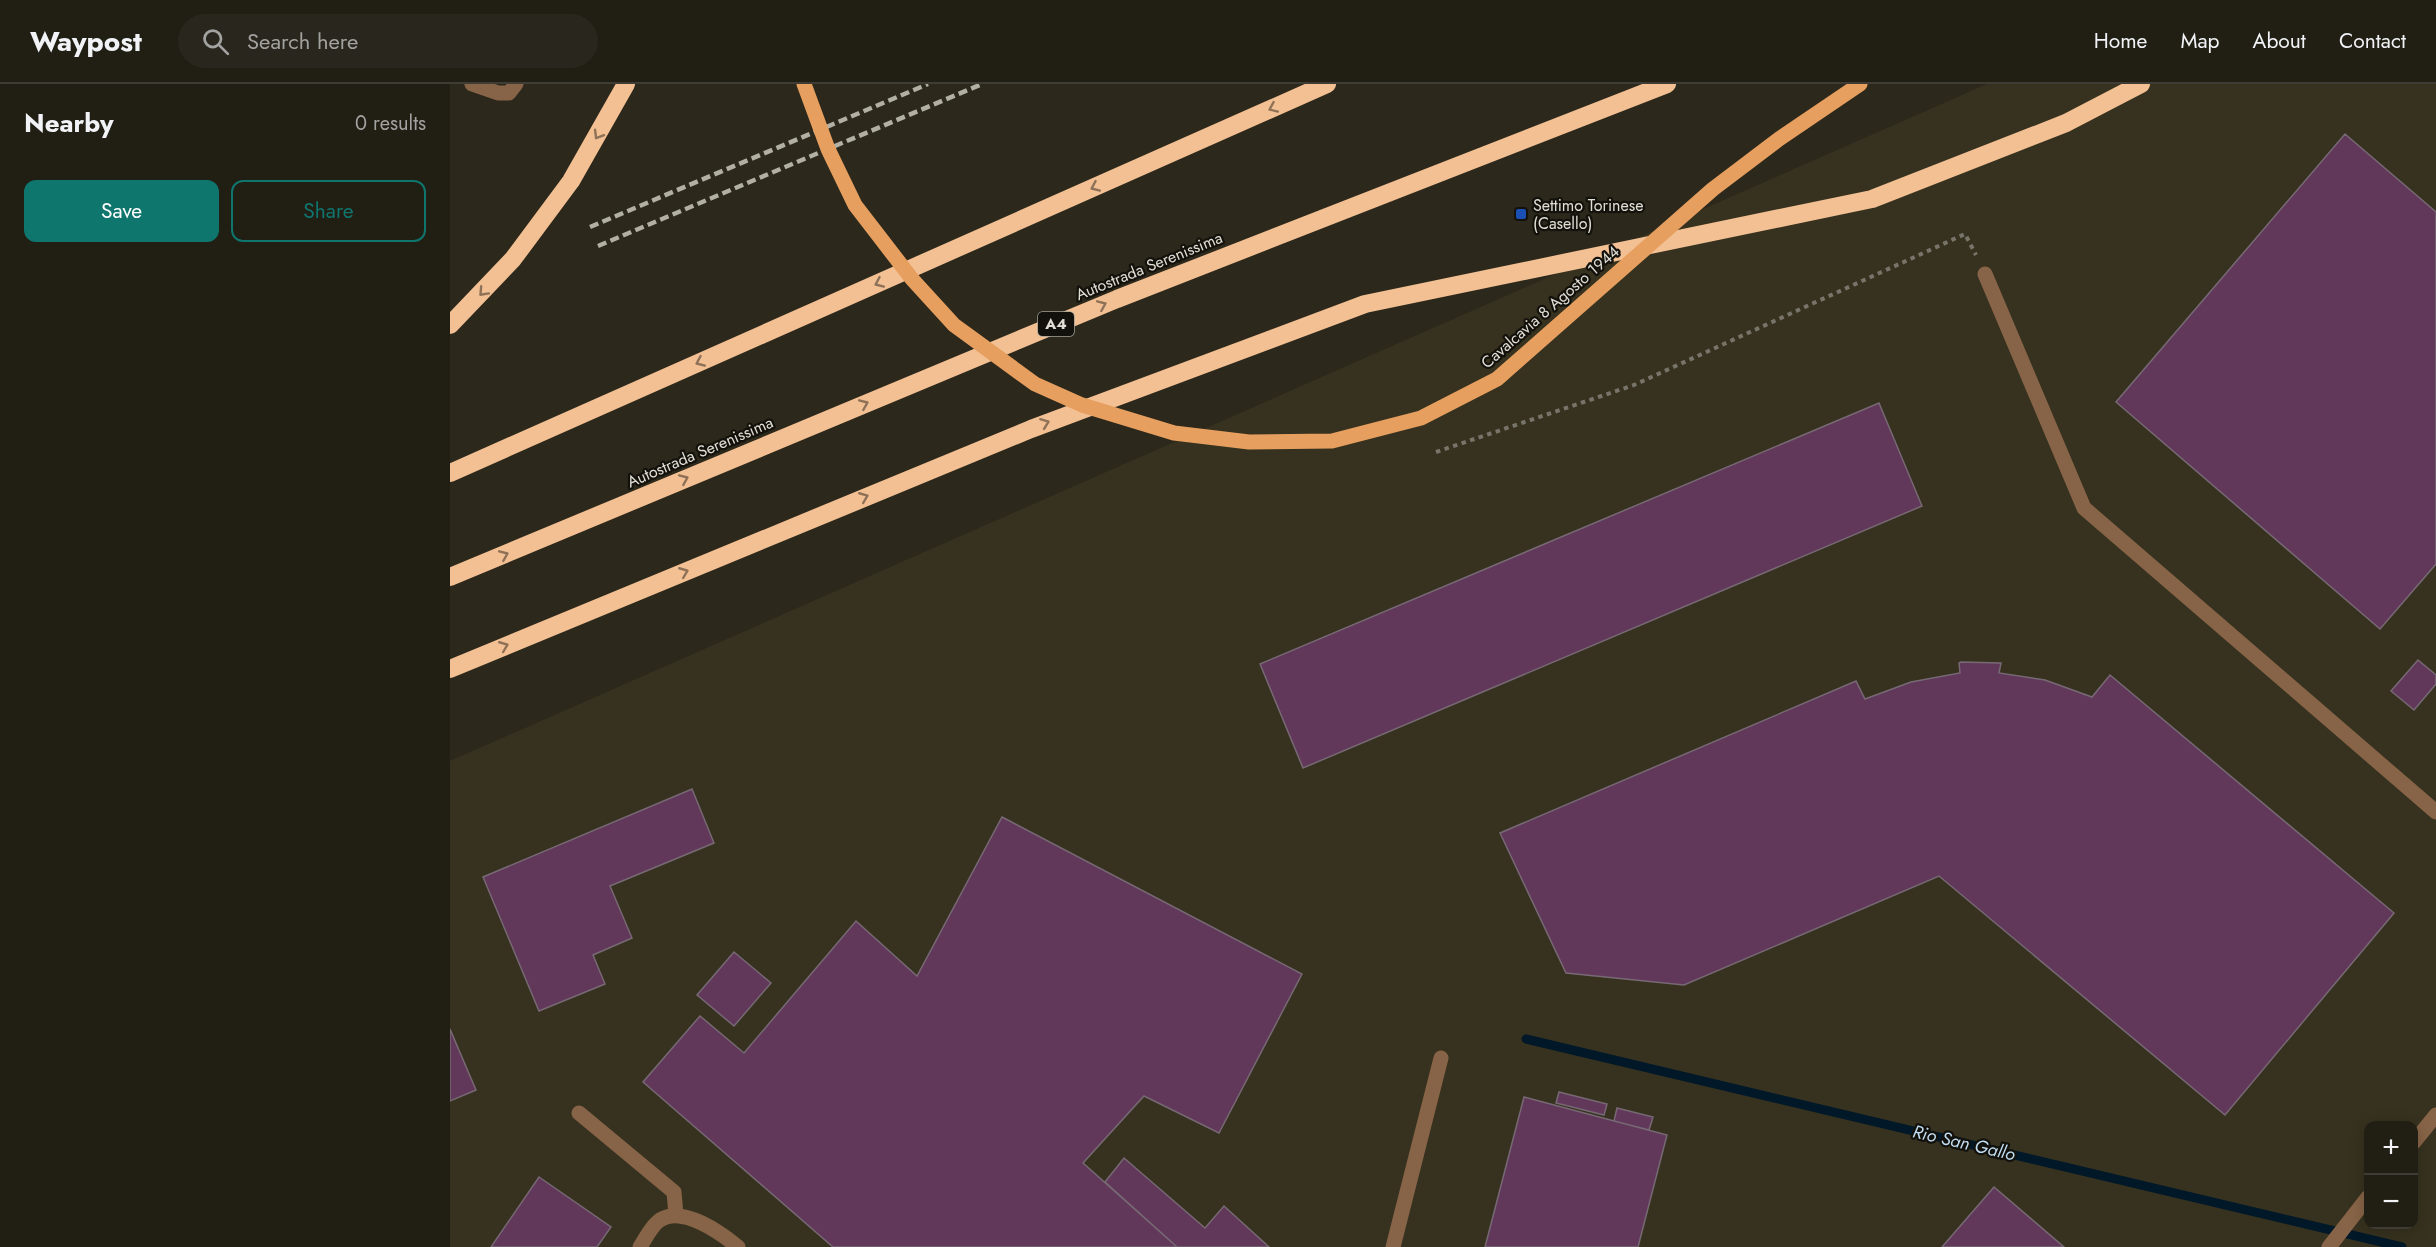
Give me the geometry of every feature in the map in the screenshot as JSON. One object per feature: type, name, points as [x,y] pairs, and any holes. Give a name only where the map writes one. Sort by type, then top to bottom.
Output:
[{"type":"highway","points":[[450,326],[513,259],[564,189],[626,84]]},
{"type":"highway","points":[[450,473],[1327,84]]},
{"type":"highway","name":"Autostrada Serenissima","points":[[450,577],[1117,299],[1667,84]]},
{"type":"highway","points":[[450,669],[1031,429],[1365,304],[1872,199],[2066,123],[2141,84]]},
{"type":"main road","name":"Cavalcavia 8 Agosto 1944","points":[[804,84],[828,149],[855,205],[912,279],[954,325],[1035,384],[1082,405],[1174,433],[1249,442],[1332,441],[1421,418],[1497,379],[1713,189],[1779,139],[1860,84]]},
{"type":"street","points":[[472,84],[498,93],[509,93],[516,84]]},
{"type":"street","points":[[1985,274],[2084,508],[2436,812]]},
{"type":"street","points":[[1394,1247],[1441,1058]]},
{"type":"street","points":[[579,1113],[674,1192],[676,1215]]},
{"type":"street","points":[[2418,1137],[2436,1114]]},
{"type":"street","points":[[2329,1247],[2364,1202]]},
{"type":"street","points":[[640,1247],[660,1220],[676,1215],[695,1220],[725,1236],[738,1247]]},
{"type":"path","points":[[1436,452],[1634,385],[1965,234],[1985,274]]},
{"type":"shaded area","points":[[1987,84],[2436,84],[2436,1247],[450,1247],[450,761]]},
{"type":"building","points":[[2345,134],[2436,212],[2436,564],[2380,629],[2116,402]]},
{"type":"building","points":[[1879,403],[1922,506],[1303,768],[1260,664]]},
{"type":"building","points":[[2418,660],[2436,675],[2436,684],[2414,710],[2391,691]]},
{"type":"building","points":[[1959,663],[2001,663],[1999,673],[2045,680],[2092,697],[2110,675],[2394,913],[2225,1115],[1939,876],[1684,985],[1566,973],[1500,833],[1856,681],[1865,699],[1911,682],[1960,673]]},
{"type":"building","points":[[692,789],[714,843],[610,886],[632,938],[593,955],[605,984],[539,1011],[483,877]]},
{"type":"building","points":[[1002,817],[1302,974],[1219,1133],[1144,1096],[1083,1163],[1177,1247],[833,1247],[643,1082],[700,1016],[744,1053],[856,921],[917,976]]},
{"type":"building","points":[[734,952],[771,983],[734,1026],[697,995]]},
{"type":"building","points":[[450,1029],[476,1090],[450,1101]]},
{"type":"building","points":[[1559,1092],[1607,1104],[1604,1115],[1556,1103]]},
{"type":"building","points":[[1524,1097],[1667,1135],[1638,1247],[1485,1247]]},
{"type":"building","points":[[1617,1108],[1653,1117],[1649,1130],[1614,1121]]},
{"type":"building","points":[[1124,1158],[1205,1228],[1224,1206],[1269,1247],[1177,1247],[1105,1182]]},
{"type":"building","points":[[539,1177],[611,1227],[597,1247],[491,1247]]},
{"type":"building","points":[[1994,1187],[2064,1247],[1942,1247]]},
{"type":"waterway","name":"Rio San Gallo","points":[[1526,1039],[2402,1247]]},
{"type":"railway","points":[[590,227],[928,84]]},
{"type":"railway","points":[[598,246],[982,84]]},
{"type":"place","name":"Settimo Torinese (Casello)","points":[[1521,214]]}]
